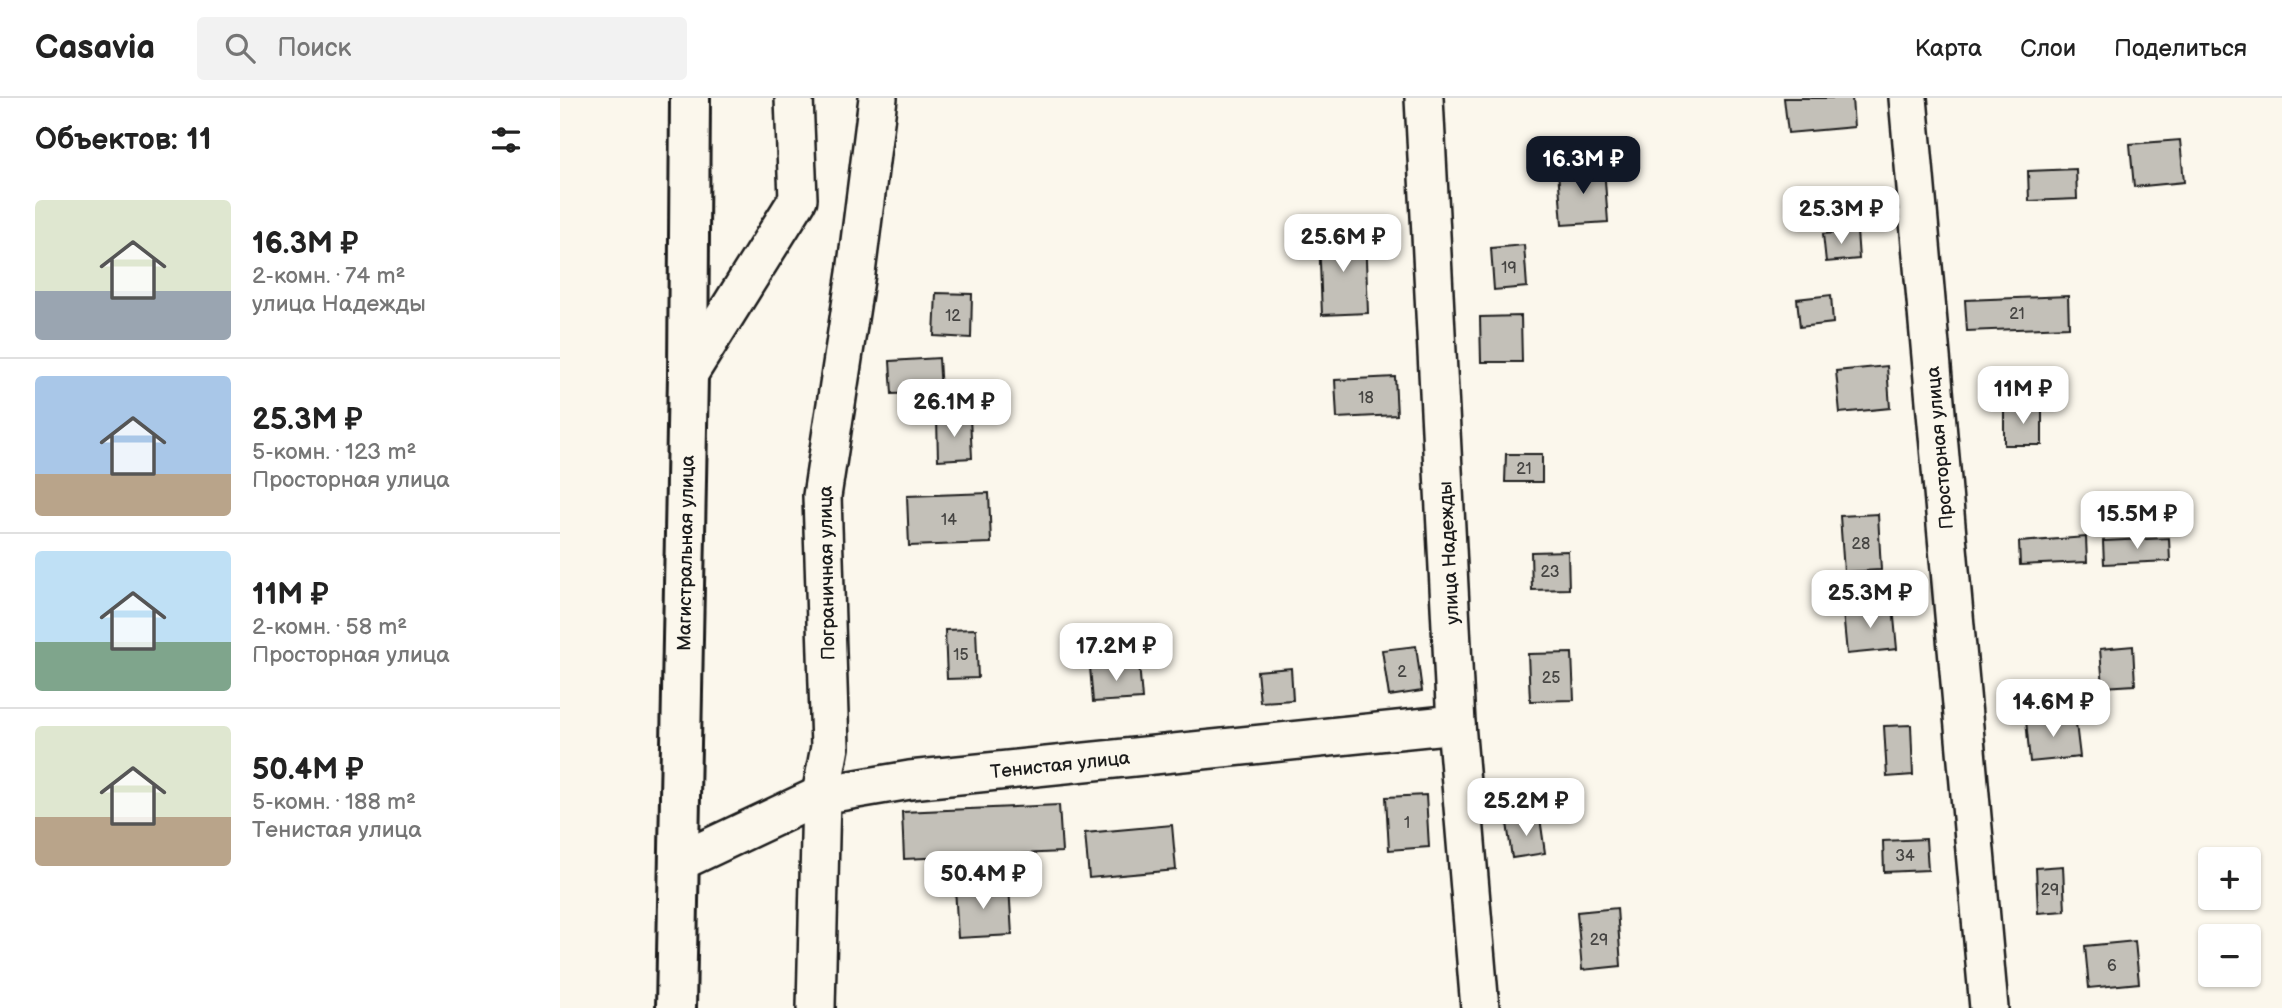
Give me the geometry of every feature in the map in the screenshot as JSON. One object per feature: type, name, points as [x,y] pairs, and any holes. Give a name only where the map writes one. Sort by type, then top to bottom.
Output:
[{"type":"main road","name":"Магистральная улица","points":[[676,1008],[688,375],[690,98]]},
{"type":"street","points":[[688,375],[798,199],[794,98]]},
{"type":"street","name":"Пограничная улица","points":[[816,1008],[821,795],[830,747],[822,496],[856,273],[878,98]]},
{"type":"street","name":"улица Надежды","points":[[1424,98],[1457,724],[1480,1008]]},
{"type":"street","name":"Просторная улица","points":[[1908,98],[1989,1008]]},
{"type":"street","name":"Тенистая улица","points":[[679,862],[821,795],[910,780],[1457,724]]},
{"type":"building","points":[[1784,98],[1852,98],[1854,127],[1788,133]]},
{"type":"building","points":[[2180,140],[2184,182],[2134,187],[2130,144]]},
{"type":"building","points":[[1604,167],[1608,222],[1562,225],[1558,170]]},
{"type":"building","points":[[2076,169],[2077,199],[2029,201],[2028,171]]},
{"type":"building","points":[[1857,231],[1859,259],[1826,262],[1823,234]]},
{"type":"building","points":[[1365,234],[1368,313],[1322,315],[1319,236]]},
{"type":"building","points":[[1524,245],[1527,287],[1494,290],[1491,248]]},
{"type":"building","points":[[936,293],[972,294],[971,338],[934,336]]},
{"type":"building","points":[[1831,295],[1833,323],[1800,327],[1797,299]]},
{"type":"building","points":[[2068,296],[2069,327],[1967,331],[1965,300]]},
{"type":"building","points":[[1521,316],[1522,362],[1481,362],[1480,317]]},
{"type":"building","points":[[939,358],[941,392],[892,394],[890,361]]},
{"type":"building","points":[[1887,366],[1890,408],[1840,413],[1836,371]]},
{"type":"building","points":[[1395,377],[1397,415],[1337,418],[1335,380]]},
{"type":"building","points":[[2004,408],[2042,408],[2042,445],[2004,445]]},
{"type":"building","points":[[970,417],[972,458],[938,460],[937,419]]},
{"type":"building","points":[[1506,454],[1542,454],[1542,482],[1505,482]]},
{"type":"building","points":[[989,493],[991,543],[909,546],[907,496]]},
{"type":"building","points":[[1878,514],[1881,570],[1844,572],[1840,516]]},
{"type":"building","points":[[2086,537],[2087,562],[2020,565],[2019,542]]},
{"type":"building","points":[[2169,538],[2170,561],[2104,564],[2103,541]]},
{"type":"building","points":[[1568,551],[1569,589],[1532,590],[1531,552]]},
{"type":"building","points":[[1893,607],[1897,649],[1847,654],[1843,612]]},
{"type":"building","points":[[976,629],[978,678],[947,679],[945,630]]},
{"type":"building","points":[[1416,646],[1422,691],[1389,696],[1382,650]]},
{"type":"building","points":[[2133,646],[2135,685],[2103,687],[2100,649]]},
{"type":"building","points":[[1572,653],[1574,700],[1530,701],[1528,654]]},
{"type":"building","points":[[1139,663],[1142,699],[1093,702],[1090,667]]},
{"type":"building","points":[[1291,668],[1293,700],[1260,702],[1257,671]]},
{"type":"building","points":[[2075,715],[2080,757],[2030,762],[2026,720]]},
{"type":"building","points":[[1911,725],[1913,775],[1887,777],[1884,726]]},
{"type":"building","points":[[1426,795],[1429,847],[1389,850],[1386,797]]},
{"type":"building","points":[[1059,805],[1062,852],[904,859],[902,812]]},
{"type":"building","points":[[1540,818],[1545,853],[1512,858],[1507,823]]},
{"type":"building","points":[[1172,825],[1176,870],[1089,878],[1085,833]]},
{"type":"building","points":[[1926,839],[1928,870],[1884,872],[1883,841]]},
{"type":"building","points":[[2063,866],[2065,911],[2038,913],[2036,868]]},
{"type":"building","points":[[1009,885],[1012,935],[958,938],[955,887]]},
{"type":"building","points":[[1617,908],[1621,966],[1582,970],[1577,912]]},
{"type":"building","points":[[2135,941],[2139,983],[2089,988],[2085,946]]}]
